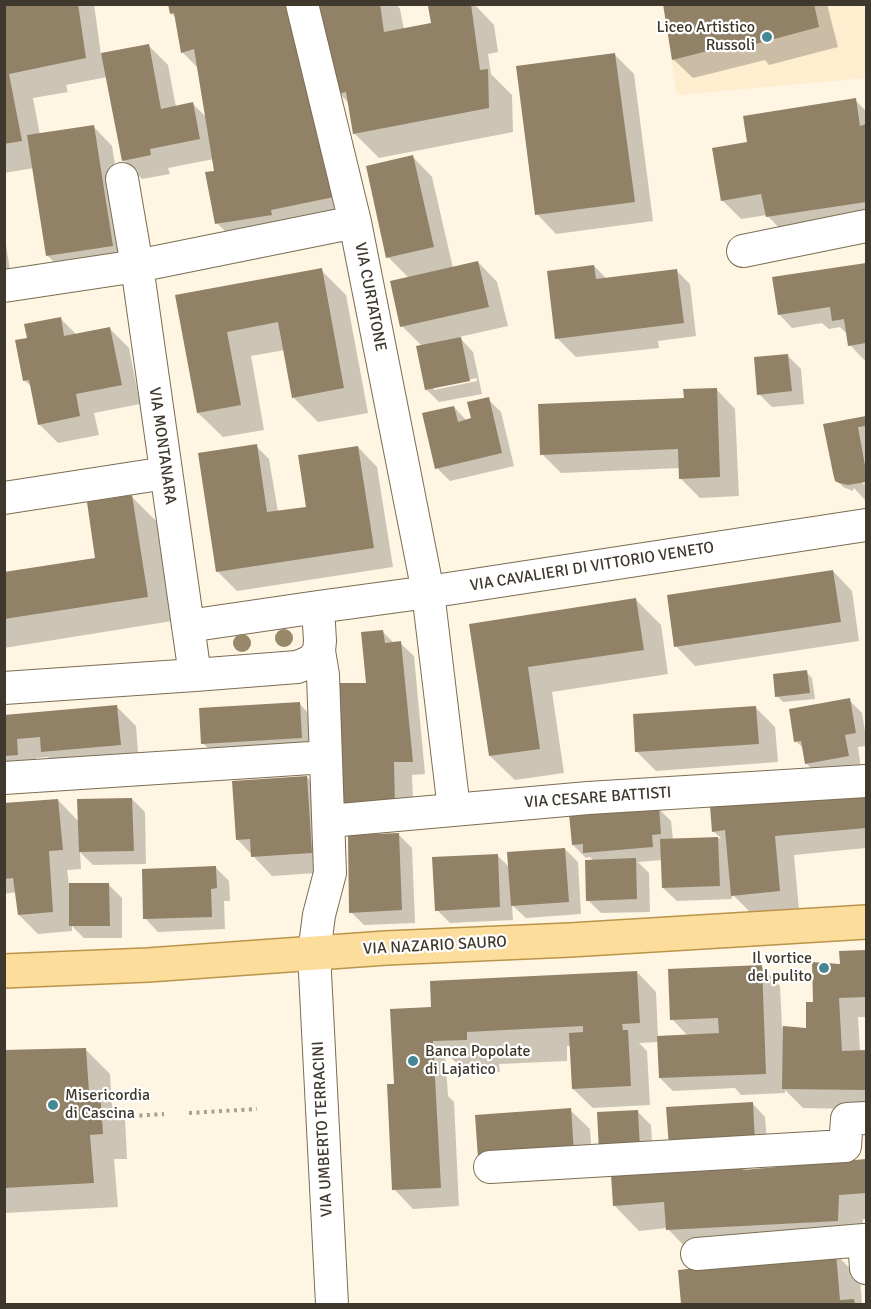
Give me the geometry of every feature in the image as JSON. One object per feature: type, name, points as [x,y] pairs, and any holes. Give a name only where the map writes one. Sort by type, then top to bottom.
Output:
[{"type":"main road","name":"VIA NAZARIO SAURO","points":[[4,971],[148,965],[314,953],[867,922]]},
{"type":"street","name":"VIA CURTATONE","points":[[302,4],[355,222],[428,592],[454,809]]},
{"type":"street","name":"VIA MONTANARA","points":[[122,179],[137,266],[188,626]]},
{"type":"street","points":[[4,286],[137,266],[355,222]]},
{"type":"street","points":[[743,251],[867,226]]},
{"type":"street","points":[[4,498],[166,473]]},
{"type":"street","name":"VIA CAVALIERI DI VITTORIO VENETO","points":[[188,626],[867,525]]},
{"type":"street","points":[[314,953],[319,915],[330,873],[323,675],[319,651],[318,607]]},
{"type":"street","points":[[188,626],[195,675]]},
{"type":"street","points":[[4,688],[297,667],[313,660],[319,651]]},
{"type":"street","points":[[4,778],[326,757]]},
{"type":"street","name":"VIA CESARE BATTISTI","points":[[329,821],[588,798],[867,781]]},
{"type":"street","name":"VIA UMBERTO TERRACINI","points":[[314,953],[332,1305]]},
{"type":"street","points":[[490,1167],[845,1146],[847,1119],[867,1118]]},
{"type":"street","points":[[697,1254],[864,1240],[867,1268]]},
{"type":"path","points":[[189,1113],[257,1109]]},
{"type":"path","points":[[102,1118],[164,1114]]},
{"type":"shaded area","name":"Liceo Artistico Russoli","points":[[663,5],[863,5],[866,15],[866,78],[677,95]]},
{"type":"building","points":[[4,4],[78,4],[86,58],[9,74],[22,141],[4,144]]},
{"type":"building","points":[[168,4],[295,4],[334,197],[271,210],[272,215],[215,224],[205,172],[214,171],[194,49],[181,53],[174,13],[170,14]]},
{"type":"building","points":[[318,4],[380,4],[384,32],[431,23],[428,6],[471,4],[480,70],[488,69],[489,108],[353,134],[346,92],[337,94]]},
{"type":"building","points":[[663,4],[814,4],[819,27],[748,46],[747,41],[672,60]]},
{"type":"building","points":[[149,44],[161,109],[193,102],[200,139],[150,149],[151,155],[122,161],[101,53]]},
{"type":"building","points":[[615,53],[635,202],[535,215],[516,66]]},
{"type":"building","points":[[856,98],[860,126],[866,124],[866,202],[766,217],[761,194],[721,201],[712,148],[747,142],[743,116]]},
{"type":"building","points":[[94,125],[113,246],[46,256],[27,135]]},
{"type":"building","points":[[413,155],[434,247],[386,258],[366,166]]},
{"type":"building","points":[[478,261],[489,307],[400,327],[390,281]]},
{"type":"building","points":[[866,263],[866,343],[848,346],[844,319],[832,321],[830,307],[778,315],[772,277]]},
{"type":"building","points":[[594,265],[596,279],[677,269],[684,323],[555,339],[547,271]]},
{"type":"building","points":[[322,268],[344,388],[292,398],[278,322],[227,332],[241,405],[197,413],[175,295]]},
{"type":"building","points":[[61,317],[64,336],[110,327],[122,385],[76,394],[80,416],[38,425],[29,380],[23,381],[15,340],[27,338],[24,324]]},
{"type":"building","points":[[461,337],[470,381],[425,390],[416,346]]},
{"type":"building","points":[[788,354],[792,391],[757,395],[754,357]]},
{"type":"building","points":[[717,388],[720,477],[679,479],[678,449],[540,455],[538,404],[684,398],[683,389]]},
{"type":"building","points":[[489,397],[502,453],[435,469],[422,413],[454,406],[458,422],[471,418],[467,402]]},
{"type":"building","points":[[866,416],[866,426],[858,427],[866,482],[848,485],[839,483],[835,481],[823,424]]},
{"type":"building","points":[[257,444],[267,512],[306,507],[298,455],[358,446],[374,548],[216,572],[198,453]]},
{"type":"building","points":[[132,495],[148,597],[4,619],[4,572],[95,558],[87,502]]},
{"type":"building","points":[[833,570],[841,622],[674,647],[667,595]]},
{"type":"building","points":[[636,598],[644,650],[528,667],[540,749],[489,756],[469,624]]},
{"type":"building","points":[[383,630],[385,643],[401,641],[413,762],[394,762],[395,806],[344,808],[339,683],[366,683],[361,632]]},
{"type":"building","points":[[807,670],[810,693],[775,697],[773,674]]},
{"type":"building","points":[[850,698],[856,733],[845,735],[849,756],[805,764],[801,741],[794,742],[789,709]]},
{"type":"building","points":[[300,702],[302,738],[201,744],[199,708]]},
{"type":"building","points":[[117,705],[121,745],[41,752],[40,737],[17,739],[18,755],[4,756],[4,715]]},
{"type":"building","points":[[756,706],[759,744],[635,752],[633,714]]},
{"type":"building","points":[[307,776],[312,853],[251,857],[250,839],[236,840],[232,781]]},
{"type":"building","points":[[866,793],[866,828],[775,836],[780,891],[731,896],[725,830],[712,832],[710,806]]},
{"type":"building","points":[[132,798],[134,851],[79,852],[77,799]]},
{"type":"building","points":[[58,799],[63,850],[49,851],[53,912],[18,915],[13,878],[4,879],[4,803]]},
{"type":"building","points":[[659,807],[661,834],[652,835],[653,847],[583,853],[583,844],[572,845],[569,814]]},
{"type":"building","points":[[399,833],[402,910],[349,913],[348,835]]},
{"type":"building","points":[[718,837],[720,886],[662,888],[660,839]]},
{"type":"building","points":[[565,848],[569,902],[511,906],[507,852]]},
{"type":"building","points":[[498,854],[500,907],[435,911],[432,857]]},
{"type":"building","points":[[636,858],[637,899],[586,901],[585,860]]},
{"type":"building","points":[[216,866],[217,888],[211,889],[212,917],[143,919],[142,869]]},
{"type":"building","points":[[69,883],[109,883],[110,926],[69,926]]},
{"type":"building","points":[[866,950],[866,997],[839,998],[842,1051],[866,1050],[866,1090],[782,1089],[783,1026],[806,1028],[806,1002],[813,1002],[812,962],[840,964],[839,951]]},
{"type":"building","points":[[762,965],[766,1074],[659,1078],[657,1036],[719,1033],[718,1018],[670,1020],[668,969]]},
{"type":"building","points":[[637,971],[640,1023],[622,1024],[623,1030],[628,1030],[631,1086],[572,1089],[569,1033],[583,1032],[583,1026],[467,1032],[467,1040],[433,1041],[441,1188],[392,1190],[387,1084],[394,1084],[390,1009],[431,1007],[430,981]]},
{"type":"building","name":"Misericordia di Cascina","points":[[86,1048],[89,1092],[100,1092],[103,1134],[90,1135],[94,1183],[4,1188],[4,1050]]},
{"type":"building","points":[[753,1102],[755,1143],[669,1147],[666,1107]]},
{"type":"building","points":[[571,1108],[574,1152],[478,1158],[475,1115]]},
{"type":"building","points":[[638,1110],[640,1149],[599,1151],[597,1112]]},
{"type":"building","points":[[866,1159],[866,1193],[839,1195],[838,1221],[666,1230],[664,1202],[613,1206],[611,1174],[742,1163],[743,1170]]},
{"type":"building","points":[[836,1253],[840,1300],[854,1299],[855,1304],[681,1304],[678,1270]]},
{"type":"place","name":"Liceo Artistico Russoli","points":[[767,37]]},
{"type":"place","name":"Il vortice del pulito","points":[[824,968]]},
{"type":"place","name":"Banca Popolate di Lajatico","points":[[413,1061]]},
{"type":"place","name":"Misericordia di Cascina","points":[[53,1105]]}]
